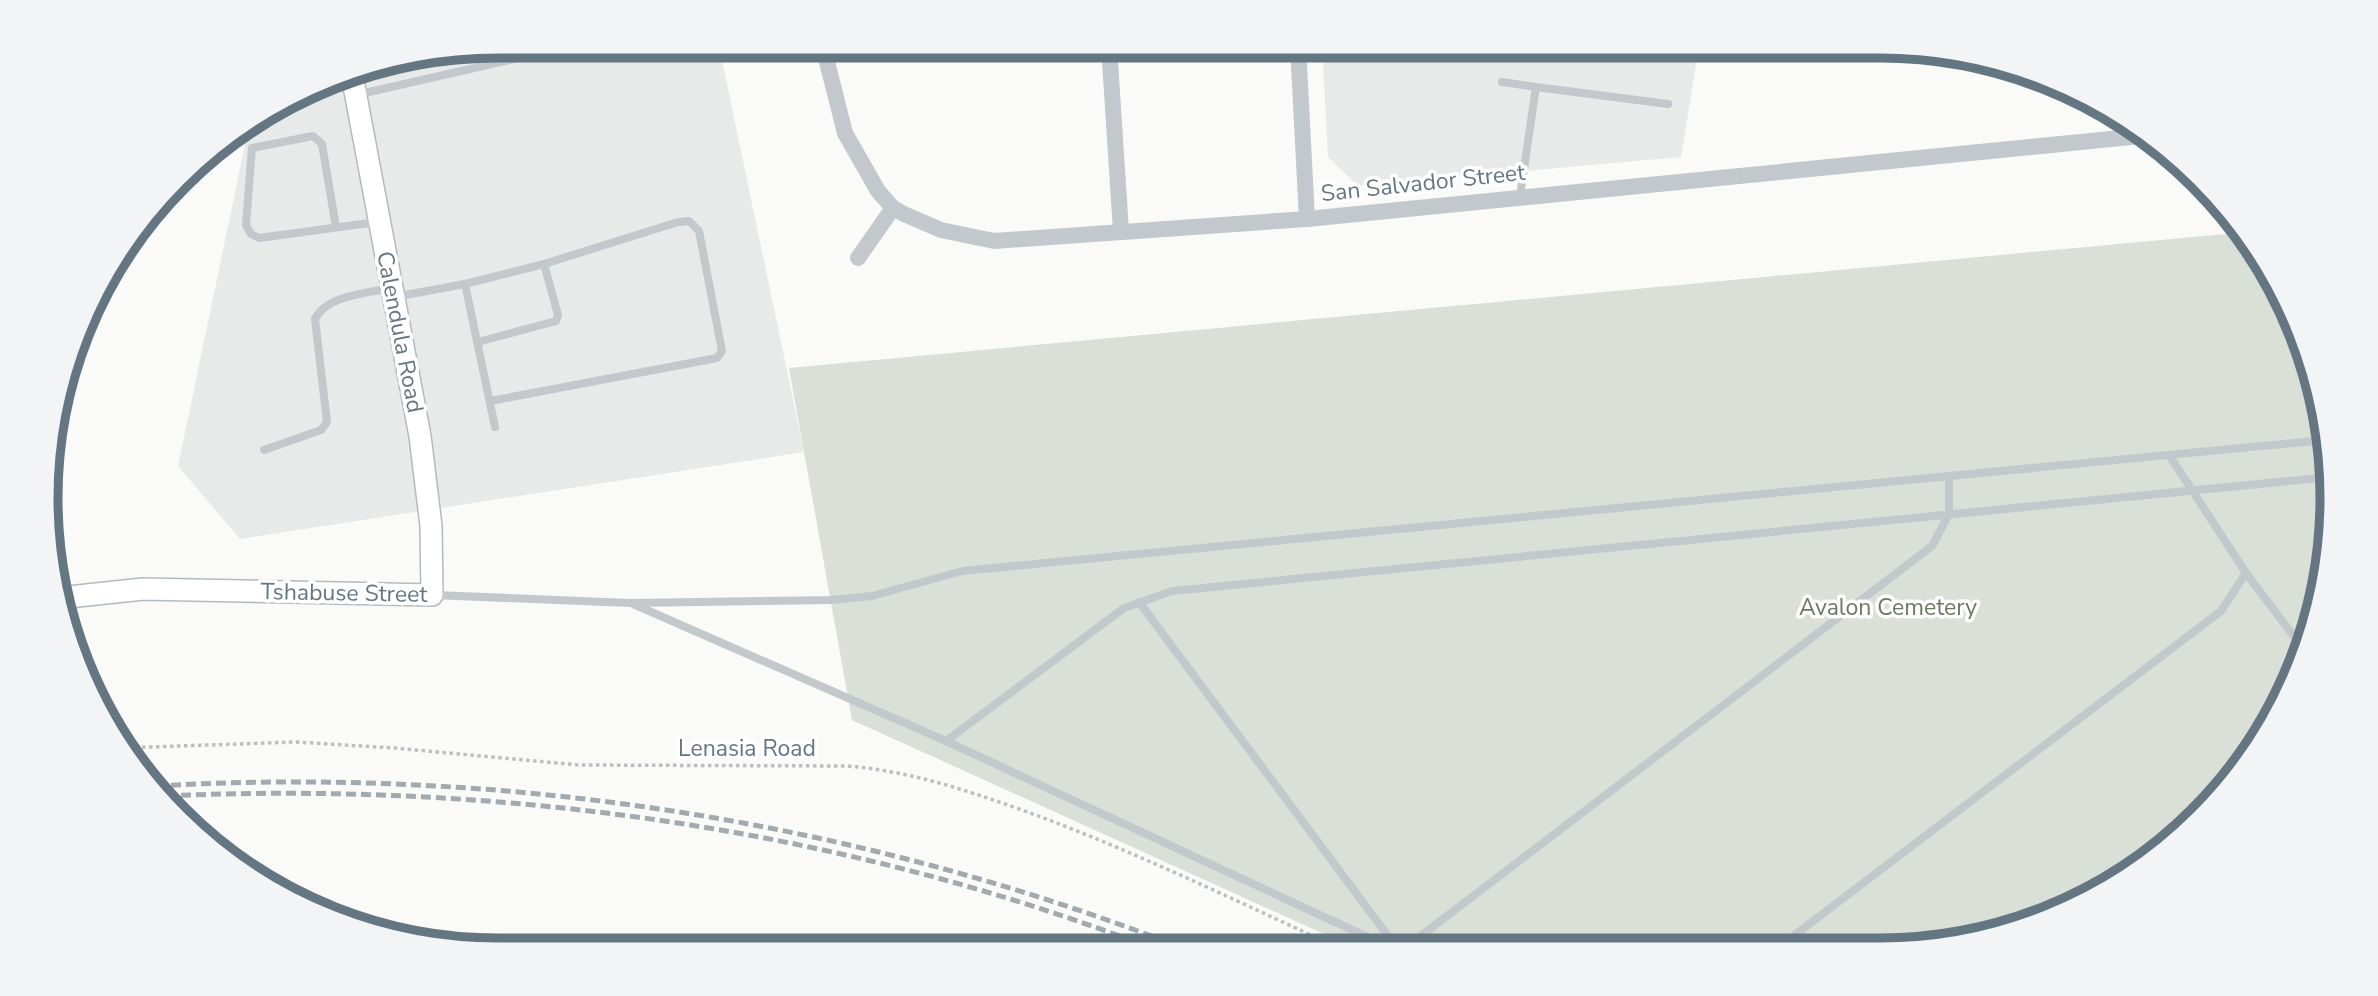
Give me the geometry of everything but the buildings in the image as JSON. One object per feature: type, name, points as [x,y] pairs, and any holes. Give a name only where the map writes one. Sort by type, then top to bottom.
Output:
[{"type":"street","name":"San Salvador Street","points":[[826,58],[845,132],[869,178],[893,208],[941,230],[994,241],[1307,219],[1520,195],[2132,137]]},
{"type":"street","points":[[1110,58],[1121,231]]},
{"type":"street","points":[[1299,58],[1307,219]]},
{"type":"street","name":"Calendula Road","points":[[353,82],[429,501],[432,595]]},
{"type":"street","points":[[858,258],[893,208]]},
{"type":"street","name":"Tshabuse Street","points":[[69,597],[143,589],[432,595]]},
{"type":"lane","points":[[356,95],[519,58]]},
{"type":"lane","points":[[478,59],[480,67]]},
{"type":"lane","points":[[1502,82],[1668,104]]},
{"type":"lane","points":[[1520,195],[1535,87]]},
{"type":"lane","points":[[336,228],[322,144],[318,139],[313,136],[252,148],[246,225],[250,234],[259,238],[336,228],[380,222]]},
{"type":"lane","points":[[264,450],[321,430],[327,422],[315,319],[319,311],[339,300],[465,284],[544,264],[647,230],[689,221],[699,231],[722,351],[709,362],[490,401]]},
{"type":"lane","points":[[478,342],[556,321],[558,315],[544,264]]},
{"type":"lane","points":[[465,284],[495,427]]},
{"type":"lane","name":"Tshabuse Street","points":[[432,595],[630,603],[845,599],[872,596],[962,570],[2316,441]]},
{"type":"lane","points":[[2169,454],[2246,573],[2297,640]]},
{"type":"lane","points":[[1418,938],[1932,546],[1950,514],[1949,476]]},
{"type":"lane","points":[[946,741],[1124,607],[1172,592],[2319,478]]},
{"type":"lane","points":[[1791,938],[2221,611],[2246,573]]},
{"type":"lane","points":[[1139,602],[1390,938]]},
{"type":"lane","points":[[630,603],[946,741],[1370,938]]},
{"type":"path","name":"Lenasia Road","points":[[135,748],[296,742],[579,765],[847,766],[891,769],[937,780],[1067,827],[1317,938]]},
{"type":"shaded area","points":[[498,58],[722,58],[804,452],[240,539],[178,466],[247,137],[303,103],[330,91],[412,66]]},
{"type":"shaded area","points":[[1323,58],[1697,58],[1681,157],[1358,186],[1328,157]]},
{"type":"green space","name":"Avalon Cemetery","points":[[2232,233],[2275,303],[2297,356],[2305,384],[2312,412],[2319,469],[2316,555],[2305,612],[2287,666],[2261,718],[2229,766],[2191,809],[2148,847],[2100,879],[2048,905],[1966,930],[1909,937],[1333,938],[852,720],[789,368]]},
{"type":"railway","points":[[165,786],[287,782],[418,785],[549,795],[679,812],[808,836],[936,867],[1062,904],[1155,938]]},
{"type":"railway","points":[[174,796],[291,793],[417,797],[543,806],[668,822],[792,843],[915,872],[1036,907],[1123,938]]}]
